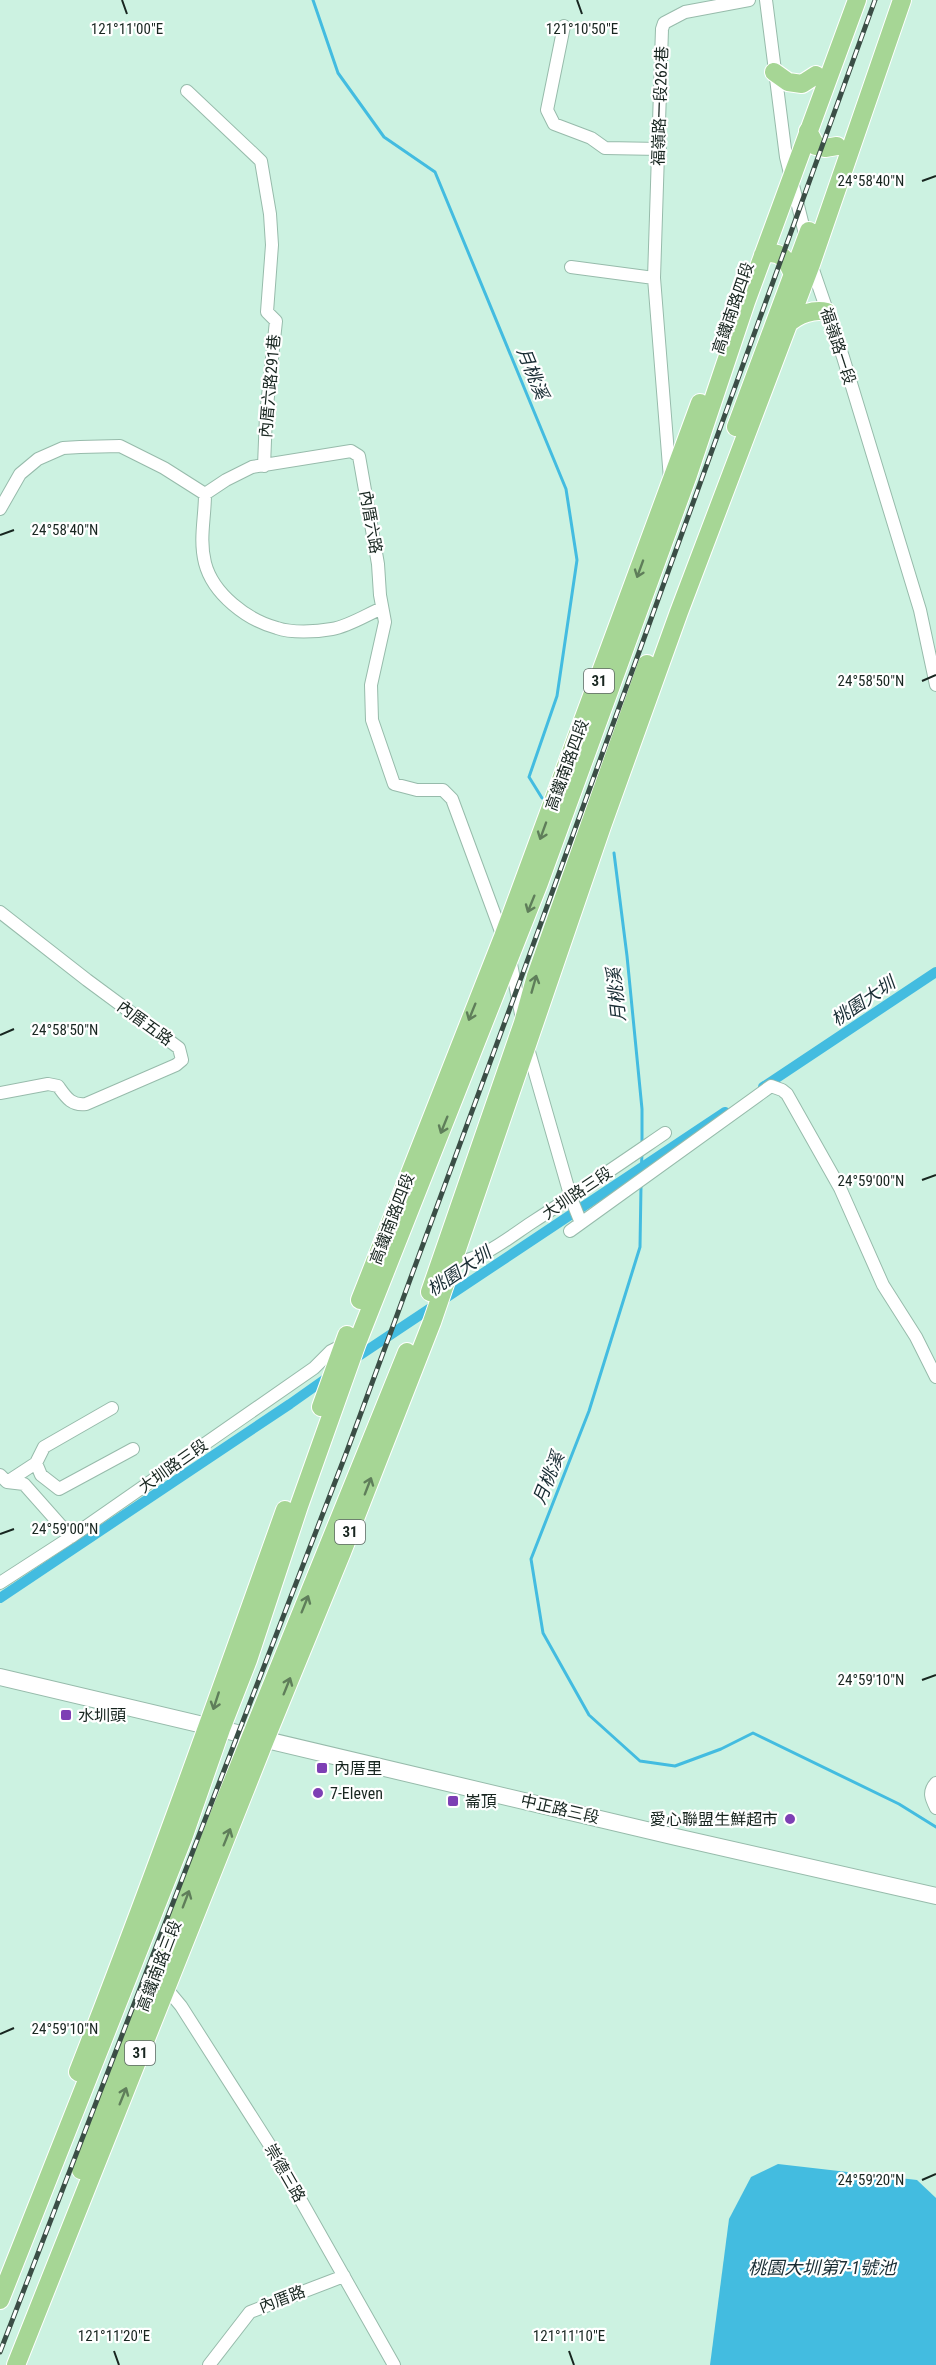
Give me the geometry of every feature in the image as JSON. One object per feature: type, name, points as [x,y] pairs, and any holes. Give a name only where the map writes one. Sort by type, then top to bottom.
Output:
[{"type":"main road","name":"高鐵南路四段","points":[[346,1348],[600,677],[844,0]]},
{"type":"main road","name":"高鐵南路四段","points":[[346,1348],[455,1098],[539,883],[688,475],[791,176],[857,0]]},
{"type":"main road","name":"31","points":[[258,1738],[428,1298],[523,1023],[536,976],[607,774],[806,240],[889,0]]},
{"type":"main road","name":"31","points":[[258,1738],[342,1552],[454,1263],[602,826],[679,612],[811,264],[902,0]]},
{"type":"main road","points":[[774,72],[788,82],[802,84],[816,75]]},
{"type":"main road","points":[[808,131],[816,146],[825,148],[837,146]]},
{"type":"main road","points":[[763,255],[779,254],[789,264],[793,274]]},
{"type":"main road","points":[[788,324],[800,315],[827,312]]},
{"type":"main road","points":[[600,677],[611,652],[639,612]]},
{"type":"main road","points":[[602,826],[607,774]]},
{"type":"main road","points":[[455,1098],[462,1038]]},
{"type":"main road","points":[[483,1139],[510,1100]]},
{"type":"main road","name":"31","points":[[215,1728],[248,1660],[299,1506],[345,1378],[346,1348]]},
{"type":"main road","name":"31","points":[[0,2269],[215,1728],[328,1389],[346,1348]]},
{"type":"main road","name":"中正路三段","points":[[0,1677],[936,1896]]},
{"type":"main road","name":"高鐵南路三段","points":[[0,2300],[183,1838],[215,1728]]},
{"type":"main road","name":"高鐵南路三段","points":[[16,2365],[166,1988],[258,1738]]},
{"type":"main road","name":"高鐵南路三段","points":[[5,2365],[117,2074],[258,1738]]},
{"type":"main road","points":[[69,2234],[72,2193]]},
{"type":"street","name":"福嶺路一段262巷","points":[[670,486],[654,278],[660,149],[662,29],[664,24],[685,12],[749,0]]},
{"type":"street","name":"福嶺路一段","points":[[766,0],[786,157],[811,264],[843,357],[920,610],[936,686]]},
{"type":"street","points":[[564,26],[547,110],[554,124],[591,138],[605,148],[660,149]]},
{"type":"street","name":"內厝六路291巷","points":[[187,91],[261,161],[270,214],[272,245],[267,312],[276,321],[266,415],[264,466]]},
{"type":"street","points":[[571,267],[654,278]]},
{"type":"street","points":[[0,509],[20,474],[38,459],[63,448],[120,446],[164,468],[205,494],[201,534],[206,563],[215,586],[247,616],[278,629],[330,630],[382,608]]},
{"type":"street","name":"內厝六路","points":[[205,494],[252,467],[351,451],[358,456],[378,564],[385,622],[371,685],[372,720],[394,784],[417,790],[443,790],[452,800],[503,937]]},
{"type":"street","name":"內厝五路","points":[[0,912],[179,1048],[182,1059],[176,1065],[86,1104],[77,1105],[68,1101],[58,1086],[48,1084],[0,1093]]},
{"type":"street","points":[[503,937],[528,1047],[571,1199],[580,1222]]},
{"type":"street","name":"大圳路三段","points":[[570,1231],[771,1086],[782,1090],[787,1094],[840,1188],[882,1285],[916,1336],[936,1377]]},
{"type":"street","name":"大圳路三段","points":[[454,1263],[467,1261],[487,1251],[571,1199],[665,1133]]},
{"type":"street","name":"大圳路三段","points":[[0,1583],[71,1537],[314,1368],[332,1351],[346,1348]]},
{"type":"street","points":[[3,1479],[36,1463],[44,1447],[112,1408]]},
{"type":"street","points":[[36,1463],[41,1475],[59,1489],[133,1449]]},
{"type":"street","points":[[3,1479],[24,1484],[71,1537]]},
{"type":"street","points":[[936,1783],[931,1789],[930,1797],[936,1808]]},
{"type":"street","name":"崇德三路","points":[[166,1988],[181,2006],[269,2144],[394,2365]]},
{"type":"street","name":"內厝路","points":[[209,2365],[250,2312],[344,2276]]},
{"type":"water","name":"桃園大圳第7-1號池","points":[[778,2164],[917,2180],[936,2198],[936,2365],[710,2365],[729,2219],[751,2177]]},
{"type":"waterway","name":"月桃溪","points":[[313,0],[338,73],[384,137],[435,172],[566,489],[577,560],[557,696],[529,777],[542,798]]},
{"type":"waterway","name":"月桃溪","points":[[614,853],[642,1109],[642,1143]]},
{"type":"waterway","name":"桃園大圳","points":[[763,1087],[936,972]]},
{"type":"waterway","name":"桃園大圳","points":[[351,1361],[725,1112]]},
{"type":"waterway","name":"月桃溪","points":[[641,1176],[642,1153]]},
{"type":"waterway","name":"月桃溪","points":[[641,1186],[640,1247],[589,1411],[531,1559],[543,1633],[589,1715],[640,1761],[675,1766],[721,1749],[753,1733],[899,1804],[936,1827]]},
{"type":"waterway","name":"桃園大圳","points":[[0,1598],[331,1375]]},
{"type":"railway","points":[[0,2352],[347,1451],[524,970],[875,0]]},
{"type":"place","name":"水圳頭","points":[[66,1715]]},
{"type":"place","name":"內厝里","points":[[322,1768]]},
{"type":"place","name":"7-Eleven","points":[[318,1793]]},
{"type":"place","name":"崙頂","points":[[453,1801]]},
{"type":"place","name":"愛心聯盟生鮮超市","points":[[790,1819]]}]
